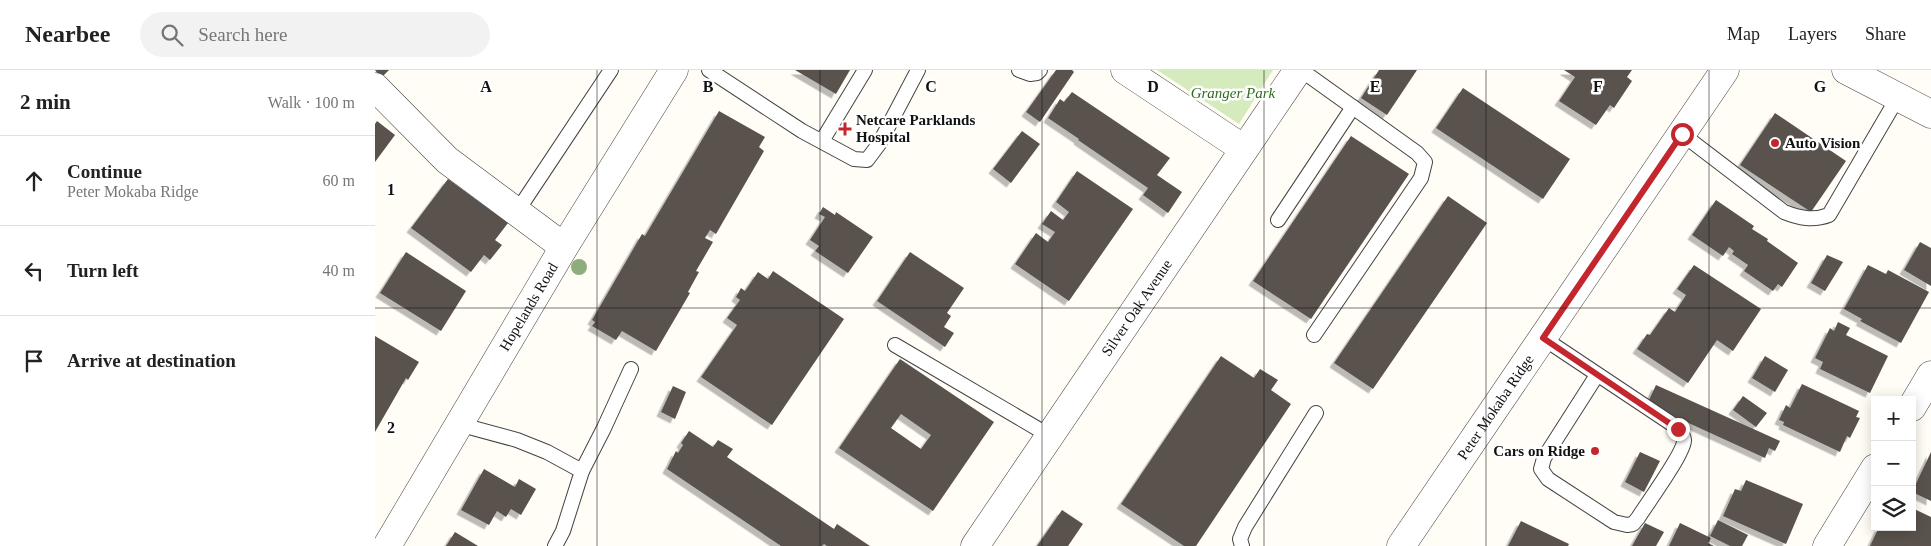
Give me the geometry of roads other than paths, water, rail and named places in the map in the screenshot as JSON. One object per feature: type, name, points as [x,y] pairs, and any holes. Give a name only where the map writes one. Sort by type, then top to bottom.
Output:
[{"type":"street","name":"Hopelands Road","points":[[387,546],[564,247],[674,70]]},
{"type":"street","points":[[1125,70],[1244,149]]},
{"type":"street","name":"Silver Oak Avenue","points":[[975,546],[1299,70]]},
{"type":"street","name":"Peter Mokaba Ridge","points":[[1401,546],[1725,70]]},
{"type":"street","points":[[1846,70],[1931,114]]},
{"type":"street","points":[[375,87],[447,160],[564,247]]},
{"type":"street","points":[[1916,400],[1931,375]]},
{"type":"street","points":[[1827,546],[1871,474]]},
{"type":"lane","points":[[516,213],[611,70]]},
{"type":"lane","points":[[709,70],[822,141],[854,159],[867,160],[879,144],[918,70]]},
{"type":"lane","points":[[822,141],[865,70]]},
{"type":"lane","points":[[1019,70],[1030,74],[1037,73],[1040,70]]},
{"type":"lane","points":[[1299,70],[1422,157],[1425,162],[1421,178],[1314,334]]},
{"type":"lane","points":[[1682,134],[1784,212],[1800,218],[1821,218],[1829,215],[1898,96]]},
{"type":"lane","points":[[1278,220],[1353,107]]},
{"type":"lane","points":[[1543,338],[1672,424],[1682,434],[1684,440],[1679,453],[1633,524],[1621,525],[1605,517],[1548,479],[1541,469],[1544,458],[1597,375]]},
{"type":"lane","points":[[895,345],[1050,436]]},
{"type":"lane","points":[[555,546],[563,532],[582,471],[631,369]]},
{"type":"lane","points":[[1241,546],[1245,527],[1316,413]]},
{"type":"lane","points":[[458,424],[524,443],[547,452],[582,471]]},
{"type":"place","name":"Netcare Parklands Hospital","points":[[845,129]]},
{"type":"place","name":"Auto Vision","points":[[1775,143]]},
{"type":"place","name":"Cars on Ridge","points":[[1595,451]]},
{"type":"park label","name":"Granger Park","points":[[1233,93]]}]
